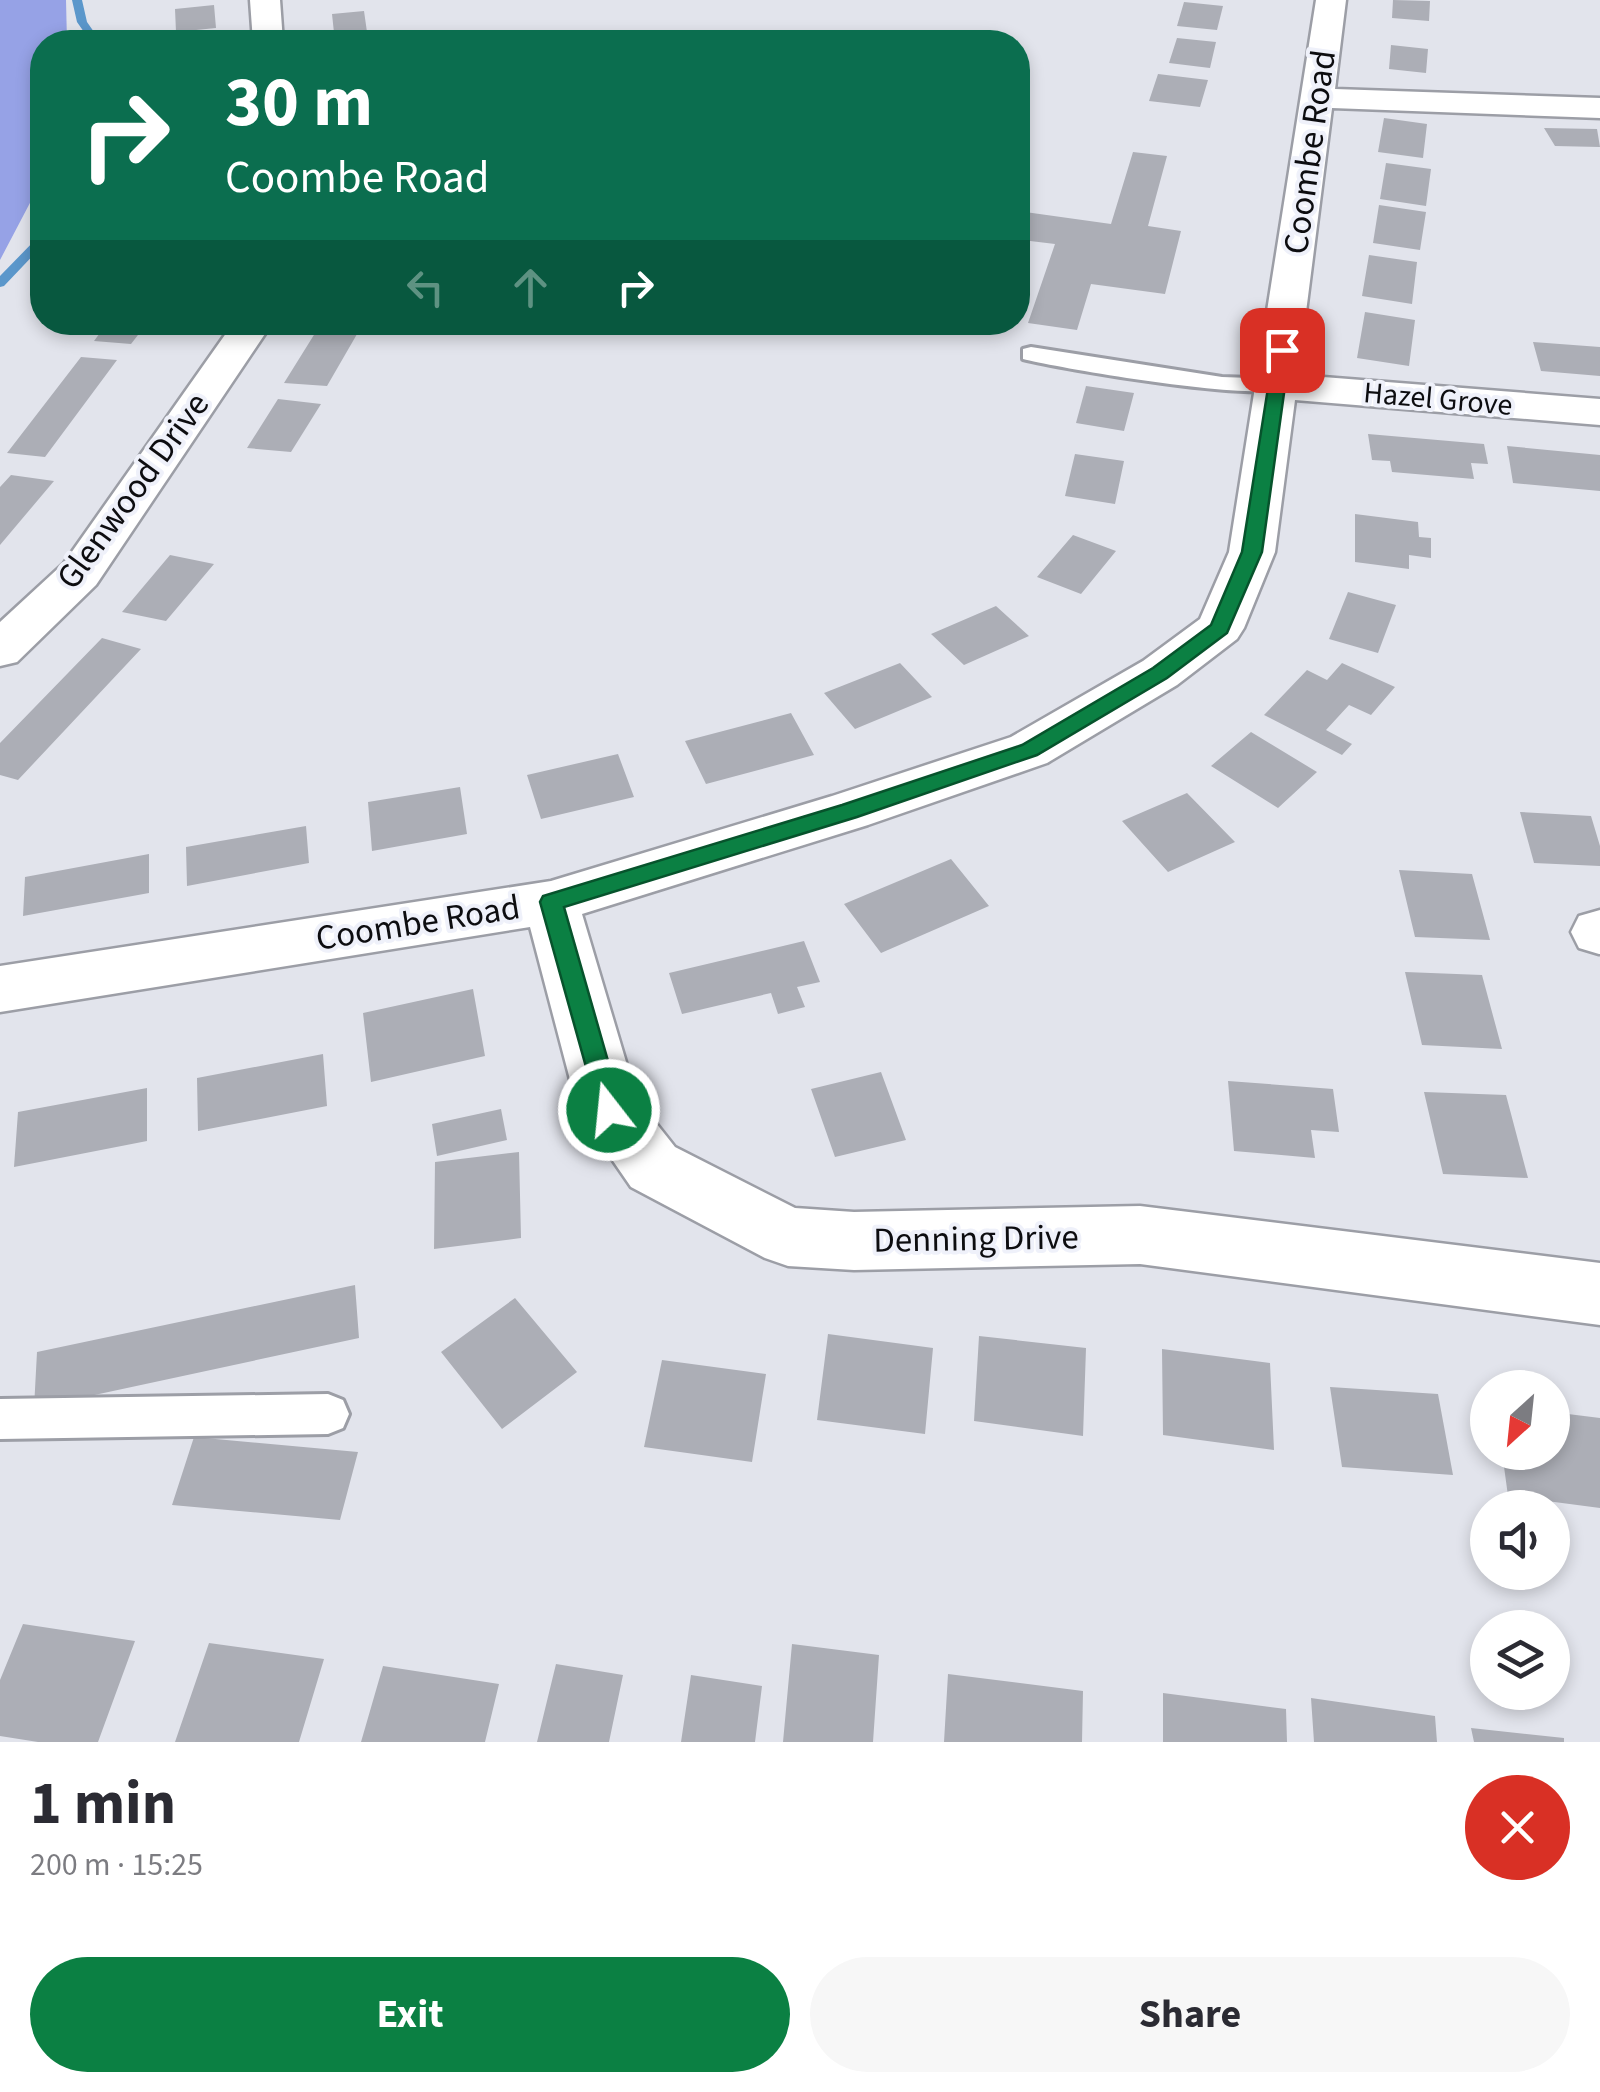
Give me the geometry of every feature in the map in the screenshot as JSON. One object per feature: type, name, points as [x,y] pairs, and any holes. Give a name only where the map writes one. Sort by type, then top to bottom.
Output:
[{"type":"street","points":[[265,0],[267,30]]},
{"type":"street","name":"Coombe Road","points":[[0,989],[551,902],[849,811],[1030,750],[1160,673],[1220,628],[1252,552],[1332,0]]},
{"type":"street","points":[[1318,98],[1600,108]]},
{"type":"street","name":"Glenwood Drive","points":[[0,650],[80,574],[245,335]]},
{"type":"street","name":"Hazel Grove","points":[[1277,386],[1600,412]]},
{"type":"street","name":"Denning Drive","points":[[551,902],[609,1110],[653,1166],[788,1237],[854,1241],[1140,1235],[1600,1294]]},
{"type":"lane","points":[[1031,354],[1222,384],[1277,386]]},
{"type":"lane","points":[[0,1420],[328,1414]]},
{"type":"shaded area","points":[[0,0],[66,0],[67,30],[30,30],[30,203],[0,260]]},
{"type":"building","points":[[1393,0],[1430,1],[1429,21],[1392,18]]},
{"type":"building","points":[[1184,2],[1223,6],[1217,30],[1177,26]]},
{"type":"building","points":[[214,5],[216,28],[176,30],[175,9]]},
{"type":"building","points":[[364,11],[367,30],[334,30],[332,14]]},
{"type":"building","points":[[1177,38],[1216,42],[1210,68],[1169,63]]},
{"type":"building","points":[[1391,45],[1428,49],[1426,73],[1389,69]]},
{"type":"building","points":[[1158,74],[1208,80],[1200,107],[1149,101]]},
{"type":"building","points":[[1384,118],[1427,124],[1423,158],[1378,152]]},
{"type":"building","points":[[1544,128],[1597,129],[1600,147],[1555,146]]},
{"type":"building","points":[[1133,152],[1167,156],[1148,226],[1181,231],[1165,294],[1091,284],[1077,330],[1030,323],[1055,244],[1030,241],[1030,213],[1111,224]]},
{"type":"building","points":[[1386,163],[1431,169],[1426,206],[1380,199]]},
{"type":"building","points":[[1379,205],[1426,212],[1420,250],[1373,243]]},
{"type":"building","points":[[1369,255],[1417,262],[1412,304],[1362,296]]},
{"type":"building","points":[[1365,312],[1415,320],[1409,366],[1357,358]]},
{"type":"building","points":[[98,335],[138,335],[131,344],[94,341]]},
{"type":"building","points":[[314,335],[356,335],[327,386],[284,383]]},
{"type":"building","points":[[1533,342],[1600,347],[1600,376],[1541,371]]},
{"type":"building","points":[[81,357],[117,360],[45,457],[7,453]]},
{"type":"building","points":[[1086,386],[1134,393],[1124,431],[1076,423]]},
{"type":"building","points":[[278,399],[321,404],[291,452],[247,448]]},
{"type":"building","points":[[1368,434],[1484,444],[1488,464],[1471,463],[1474,479],[1392,472],[1390,461],[1372,460]]},
{"type":"building","points":[[1507,446],[1600,455],[1600,491],[1513,483]]},
{"type":"building","points":[[1075,454],[1124,461],[1115,504],[1065,496]]},
{"type":"building","points":[[11,475],[54,481],[0,545],[0,487]]},
{"type":"building","points":[[1355,514],[1418,522],[1419,537],[1431,538],[1431,558],[1409,555],[1409,569],[1355,562]]},
{"type":"building","points":[[1073,535],[1116,551],[1081,594],[1037,577]]},
{"type":"building","points":[[170,555],[214,564],[166,621],[122,612]]},
{"type":"building","points":[[1348,592],[1396,605],[1378,653],[1329,639]]},
{"type":"building","points":[[996,606],[1029,636],[964,665],[931,634]]},
{"type":"building","points":[[102,638],[141,649],[18,780],[0,775],[0,743]]},
{"type":"building","points":[[900,663],[932,697],[855,729],[824,693]]},
{"type":"building","points":[[1342,663],[1395,687],[1371,715],[1349,705],[1326,730],[1352,744],[1342,755],[1264,715],[1307,670],[1327,680]]},
{"type":"building","points":[[791,713],[814,755],[706,784],[685,741]]},
{"type":"building","points":[[1251,732],[1317,772],[1278,808],[1211,766]]},
{"type":"building","points":[[618,754],[634,797],[541,819],[527,775]]},
{"type":"building","points":[[460,787],[467,834],[372,851],[368,802]]},
{"type":"building","points":[[1187,793],[1235,842],[1168,872],[1122,821]]},
{"type":"building","points":[[1520,812],[1591,816],[1600,846],[1600,866],[1534,863]]},
{"type":"building","points":[[306,826],[309,863],[187,886],[186,847]]},
{"type":"building","points":[[149,854],[149,893],[23,916],[25,877]]},
{"type":"building","points":[[951,859],[989,906],[881,953],[844,904]]},
{"type":"building","points":[[1399,870],[1472,874],[1490,940],[1415,937]]},
{"type":"building","points":[[804,941],[820,982],[797,987],[805,1007],[778,1014],[771,993],[682,1014],[669,973]]},
{"type":"building","points":[[1405,972],[1482,975],[1502,1049],[1422,1045]]},
{"type":"building","points":[[473,989],[485,1056],[371,1082],[363,1013]]},
{"type":"building","points":[[323,1054],[327,1106],[198,1131],[197,1078]]},
{"type":"building","points":[[881,1072],[906,1140],[835,1157],[811,1089]]},
{"type":"building","points":[[1228,1081],[1333,1089],[1339,1132],[1311,1130],[1315,1158],[1234,1151]]},
{"type":"building","points":[[147,1088],[147,1141],[14,1167],[18,1112]]},
{"type":"building","points":[[1424,1092],[1506,1095],[1528,1178],[1443,1174]]},
{"type":"building","points":[[501,1109],[507,1140],[437,1156],[432,1124]]},
{"type":"building","points":[[519,1152],[521,1238],[434,1249],[435,1162]]},
{"type":"building","points":[[355,1285],[359,1338],[34,1408],[37,1352]]},
{"type":"building","points":[[515,1298],[577,1372],[502,1429],[441,1352]]},
{"type":"building","points":[[828,1334],[933,1348],[925,1434],[817,1420]]},
{"type":"building","points":[[979,1336],[1086,1348],[1083,1436],[974,1421]]},
{"type":"building","points":[[1162,1349],[1270,1363],[1274,1450],[1163,1435]]},
{"type":"building","points":[[662,1360],[766,1374],[752,1462],[644,1447]]},
{"type":"building","points":[[1330,1387],[1438,1394],[1453,1475],[1342,1467]]},
{"type":"building","points":[[1570,1414],[1600,1418],[1600,1508],[1570,1504],[1570,1490],[1507,1490],[1504,1470],[1570,1470]]},
{"type":"building","points":[[194,1437],[358,1452],[340,1520],[172,1505]]},
{"type":"building","points":[[23,1624],[135,1641],[98,1742],[38,1742],[0,1736],[0,1680]]},
{"type":"building","points":[[209,1643],[324,1659],[299,1742],[175,1742]]},
{"type":"building","points":[[792,1644],[879,1655],[873,1742],[783,1742]]},
{"type":"building","points":[[556,1664],[623,1675],[609,1742],[537,1742]]},
{"type":"building","points":[[383,1666],[499,1684],[485,1742],[361,1742]]},
{"type":"building","points":[[948,1674],[1083,1691],[1082,1742],[944,1742]]},
{"type":"building","points":[[691,1675],[762,1686],[755,1742],[681,1742]]},
{"type":"building","points":[[1163,1693],[1286,1709],[1287,1742],[1163,1742]]},
{"type":"building","points":[[1311,1698],[1435,1716],[1437,1742],[1314,1742]]},
{"type":"building","points":[[1471,1728],[1564,1738],[1564,1742],[1474,1742]]},
{"type":"waterway","points":[[77,0],[88,30]]},
{"type":"waterway","points":[[0,283],[30,252]]},
{"type":"route","points":[[609,1110],[551,902],[849,811],[1030,750],[1160,673],[1220,628],[1252,552],[1282,350]]}]
